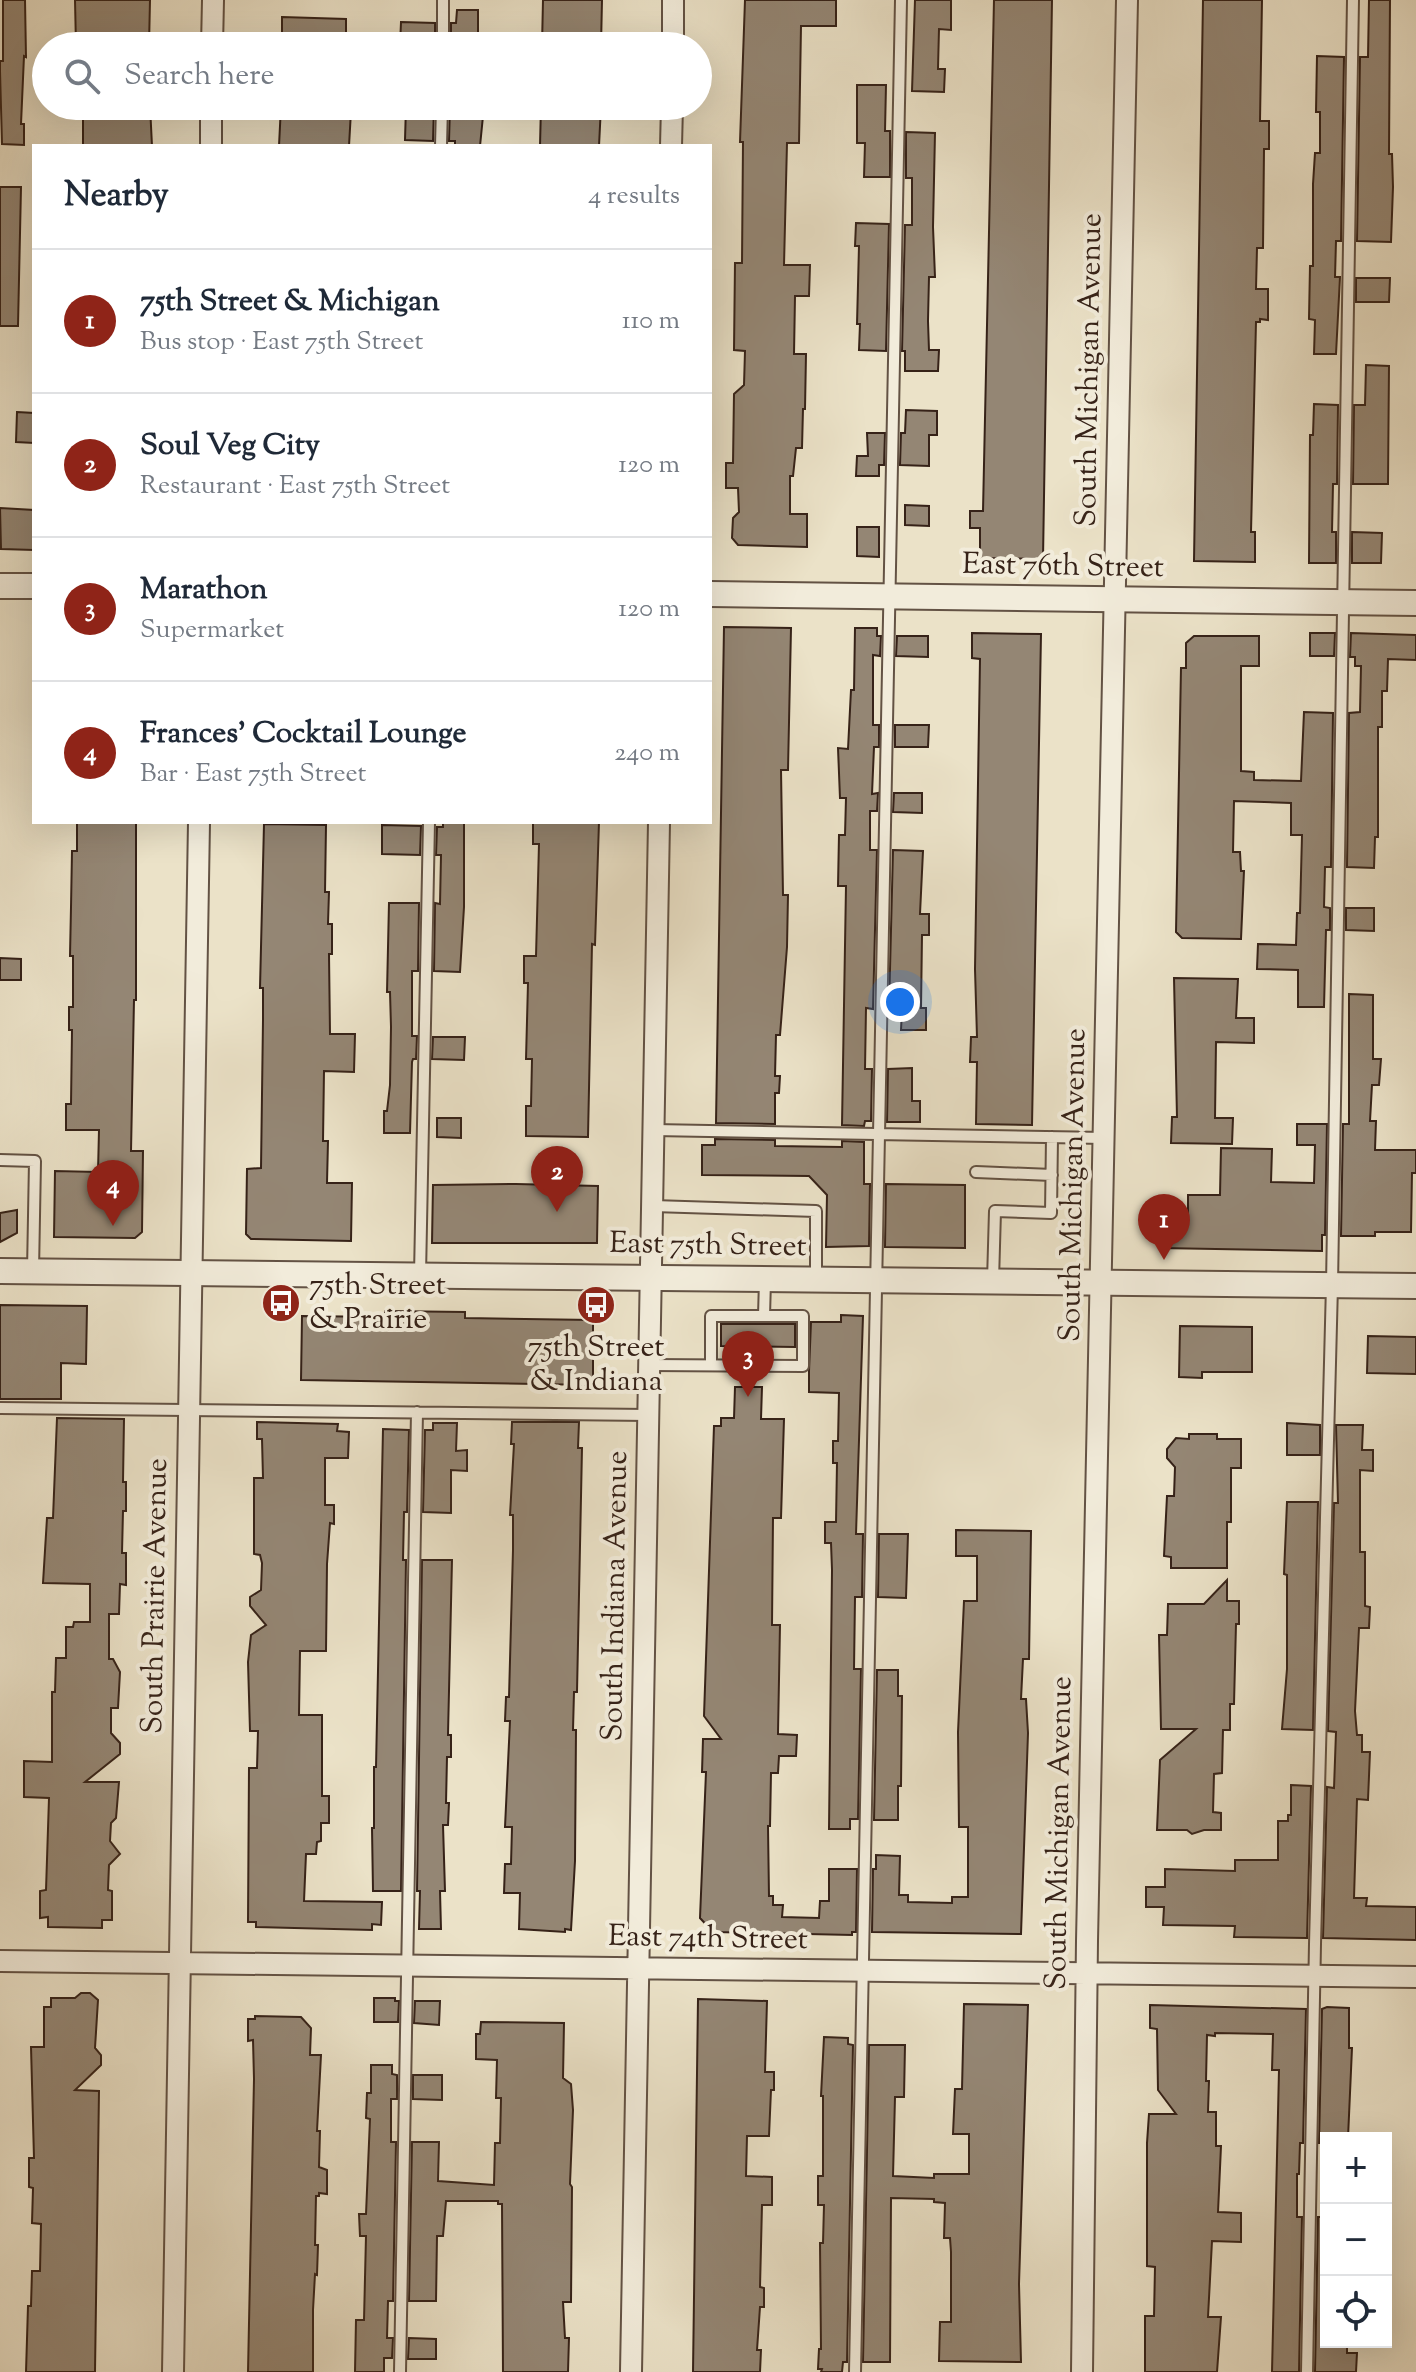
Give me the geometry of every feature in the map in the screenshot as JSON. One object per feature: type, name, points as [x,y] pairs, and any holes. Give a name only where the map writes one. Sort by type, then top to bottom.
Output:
[{"type":"street","points":[[212,32],[213,0]]},
{"type":"street","points":[[673,0],[673,32]]},
{"type":"street","name":"South Michigan Avenue","points":[[1082,2372],[1087,1973],[1127,0]]},
{"type":"street","points":[[211,120],[211,144]]},
{"type":"street","points":[[671,144],[672,120]]},
{"type":"street","points":[[0,586],[32,586]]},
{"type":"street","name":"East 76th Street","points":[[712,594],[1416,603]]},
{"type":"street","name":"South Prairie Avenue","points":[[173,2372],[199,824]]},
{"type":"street","name":"South Indiana Avenue","points":[[631,2372],[659,824]]},
{"type":"street","name":"East 75th Street","points":[[0,1271],[1416,1286]]},
{"type":"street","name":"East 74th Street","points":[[0,1961],[1416,1977]]},
{"type":"lane","points":[[443,0],[443,32]]},
{"type":"lane","points":[[855,2372],[901,0]]},
{"type":"lane","points":[[1307,2372],[1332,1285],[1353,0]]},
{"type":"lane","points":[[441,144],[442,120]]},
{"type":"lane","points":[[420,1275],[429,824]]},
{"type":"lane","points":[[654,1130],[1105,1138]]},
{"type":"lane","points":[[993,1281],[995,1211],[1051,1213],[1052,1137]]},
{"type":"lane","points":[[0,1160],[35,1161],[33,1271]]},
{"type":"lane","points":[[976,1172],[1052,1175]]},
{"type":"lane","points":[[653,1206],[816,1211],[816,1280]]},
{"type":"lane","points":[[764,1316],[765,1279]]},
{"type":"lane","points":[[650,1365],[803,1366],[803,1316],[711,1316],[711,1365]]},
{"type":"lane","points":[[0,1408],[649,1415]]},
{"type":"lane","points":[[400,2372],[417,1412]]},
{"type":"building","points":[[3,0],[25,0],[26,57],[21,124],[24,124],[24,145],[2,144],[0,61],[3,61]]},
{"type":"building","points":[[75,0],[150,0],[149,32],[76,32]]},
{"type":"building","points":[[543,0],[602,0],[601,32],[542,32]]},
{"type":"building","points":[[745,0],[836,0],[836,26],[801,26],[799,143],[787,143],[784,265],[810,265],[809,296],[795,296],[794,354],[806,354],[805,409],[802,448],[796,448],[793,476],[790,476],[790,514],[807,514],[807,547],[738,545],[732,538],[733,518],[739,512],[738,488],[726,488],[726,463],[733,463],[734,394],[744,385],[745,351],[734,350],[735,263],[742,263],[743,142],[740,142]]},
{"type":"building","points":[[915,0],[951,0],[951,30],[939,29],[938,69],[945,69],[944,92],[912,91]]},
{"type":"building","points":[[994,0],[1052,0],[1043,559],[980,558],[980,528],[970,528],[970,511],[983,511]]},
{"type":"building","points":[[1203,0],[1262,0],[1260,121],[1269,121],[1269,149],[1264,149],[1263,248],[1257,248],[1256,289],[1268,289],[1268,320],[1256,322],[1251,532],[1255,532],[1255,562],[1194,561]]},
{"type":"building","points":[[1369,0],[1390,0],[1391,242],[1357,241],[1360,57],[1368,57]]},
{"type":"building","points":[[457,10],[478,10],[478,32],[451,32],[451,23],[456,23]]},
{"type":"building","points":[[282,17],[346,19],[346,32],[282,32]]},
{"type":"building","points":[[401,22],[435,23],[435,32],[401,32]]},
{"type":"building","points":[[1317,56],[1344,57],[1341,241],[1336,241],[1335,277],[1340,277],[1336,354],[1314,354],[1315,320],[1309,319],[1315,153],[1320,153],[1320,112],[1316,112]]},
{"type":"building","points":[[857,85],[886,85],[885,131],[890,131],[890,177],[864,177],[865,143],[857,143]]},
{"type":"building","points":[[83,120],[151,120],[152,144],[83,144]]},
{"type":"building","points":[[280,120],[350,120],[349,144],[279,144]]},
{"type":"building","points":[[406,120],[434,120],[433,141],[405,140]]},
{"type":"building","points":[[450,120],[483,120],[480,144],[455,144],[455,141],[449,141]]},
{"type":"building","points":[[541,120],[600,120],[599,144],[540,144]]},
{"type":"building","points":[[906,132],[935,133],[935,277],[929,277],[928,321],[929,350],[939,350],[938,371],[905,371],[905,351],[902,351],[905,225],[912,225],[912,178],[906,178]]},
{"type":"building","points":[[0,187],[21,187],[18,326],[0,326]]},
{"type":"building","points":[[856,223],[889,224],[886,351],[859,350],[859,246],[855,246]]},
{"type":"building","points":[[1356,278],[1390,278],[1389,302],[1356,302]]},
{"type":"building","points":[[1366,365],[1389,366],[1388,484],[1353,484],[1354,405],[1365,405]]},
{"type":"building","points":[[1314,404],[1338,405],[1337,484],[1333,484],[1332,532],[1336,532],[1336,563],[1309,563],[1310,435],[1313,435]]},
{"type":"building","points":[[906,410],[937,411],[937,435],[929,435],[929,466],[900,465],[901,433],[905,433]]},
{"type":"building","points":[[17,412],[32,413],[32,443],[16,442]]},
{"type":"building","points":[[867,433],[885,433],[884,465],[879,465],[879,476],[856,476],[857,456],[868,456]]},
{"type":"building","points":[[905,505],[929,506],[929,526],[905,525]]},
{"type":"building","points":[[0,508],[32,510],[32,550],[1,549]]},
{"type":"building","points":[[857,527],[879,527],[879,557],[857,556]]},
{"type":"building","points":[[1352,532],[1382,533],[1381,563],[1352,563]]},
{"type":"building","points":[[724,627],[791,628],[788,770],[781,770],[783,895],[788,895],[787,947],[780,1035],[776,1035],[775,1076],[780,1076],[779,1093],[775,1093],[775,1124],[716,1123]]},
{"type":"building","points":[[855,628],[877,628],[877,636],[881,636],[880,656],[873,655],[873,725],[879,725],[879,747],[874,747],[872,794],[878,793],[877,811],[870,811],[870,850],[877,850],[873,1009],[866,1008],[865,1069],[872,1069],[871,1121],[865,1121],[864,1126],[842,1125],[846,886],[838,886],[839,835],[845,835],[846,798],[840,798],[838,748],[848,749],[851,690],[854,690]]},
{"type":"building","points":[[972,633],[1041,634],[1032,1125],[976,1124],[977,1062],[970,1062],[971,1037],[977,1037],[975,969],[980,659],[972,658]]},
{"type":"building","points":[[1310,633],[1335,633],[1334,656],[1310,656]]},
{"type":"building","points":[[1351,633],[1416,635],[1416,660],[1388,659],[1387,691],[1382,691],[1382,727],[1378,727],[1378,837],[1375,837],[1374,868],[1347,867],[1349,713],[1360,712],[1361,666],[1355,666],[1355,657],[1350,657]]},
{"type":"building","points":[[897,636],[928,636],[928,657],[896,656]]},
{"type":"building","points":[[1194,636],[1259,636],[1259,666],[1241,666],[1241,771],[1254,772],[1254,780],[1301,781],[1304,712],[1333,713],[1331,867],[1325,867],[1324,907],[1330,908],[1330,930],[1326,930],[1324,1007],[1298,1007],[1298,970],[1257,969],[1258,944],[1296,945],[1302,835],[1291,835],[1291,803],[1234,801],[1233,852],[1240,852],[1241,871],[1244,871],[1241,939],[1182,938],[1176,932],[1181,668],[1186,668],[1186,643]]},
{"type":"building","points":[[895,725],[929,725],[928,747],[895,747]]},
{"type":"building","points":[[894,793],[922,793],[922,813],[893,812]]},
{"type":"building","points":[[77,824],[136,824],[136,1000],[131,1151],[143,1151],[142,1232],[135,1238],[54,1237],[55,1171],[98,1172],[99,1130],[66,1130],[66,1104],[71,1104],[72,851],[77,851]]},
{"type":"building","points":[[264,824],[326,825],[325,892],[329,892],[328,924],[332,924],[332,954],[329,954],[330,1034],[355,1034],[354,1072],[324,1071],[323,1141],[328,1141],[327,1183],[352,1183],[351,1241],[251,1239],[246,1234],[247,1169],[261,1168],[263,988],[260,988]]},
{"type":"building","points":[[443,824],[464,824],[460,972],[434,971],[435,903],[440,904],[441,855],[436,855],[437,827],[443,827]]},
{"type":"building","points":[[533,824],[599,824],[595,945],[592,944],[588,1137],[526,1136],[526,1106],[531,1106],[532,1059],[526,1059],[528,983],[524,983],[524,956],[536,956],[539,844],[533,844]]},
{"type":"building","points":[[382,825],[421,826],[420,855],[382,854]]},
{"type":"building","points":[[893,850],[923,851],[920,914],[929,914],[929,935],[922,935],[921,1008],[926,1008],[926,1030],[901,1030],[902,1009],[889,1009]]},
{"type":"building","points":[[389,903],[419,903],[418,971],[412,971],[412,1036],[417,1036],[416,1059],[412,1062],[410,1133],[384,1133],[384,1111],[387,1111],[390,1085],[390,992],[387,992]]},
{"type":"building","points":[[1346,908],[1374,908],[1374,931],[1346,930]]},
{"type":"building","points":[[0,958],[21,959],[21,980],[0,980]]},
{"type":"building","points":[[1174,978],[1238,979],[1236,1018],[1254,1018],[1254,1043],[1216,1042],[1215,1118],[1233,1118],[1232,1144],[1171,1143],[1172,1117],[1177,1117]]},
{"type":"building","points":[[1349,994],[1373,995],[1373,1059],[1381,1059],[1379,1085],[1372,1085],[1370,1121],[1376,1121],[1375,1150],[1416,1150],[1416,1173],[1412,1173],[1411,1232],[1341,1236],[1343,1124],[1349,1124]]},
{"type":"building","points":[[433,1037],[465,1037],[464,1060],[432,1059]]},
{"type":"building","points":[[912,1068],[912,1101],[920,1101],[920,1122],[887,1122],[888,1069]]},
{"type":"building","points":[[437,1118],[461,1118],[461,1138],[437,1137]]},
{"type":"building","points":[[1297,1124],[1327,1124],[1322,1251],[1160,1248],[1160,1224],[1188,1224],[1188,1195],[1220,1195],[1221,1148],[1272,1149],[1271,1182],[1314,1183],[1315,1145],[1297,1145]]},
{"type":"building","points":[[715,1139],[775,1140],[775,1146],[842,1147],[842,1141],[864,1142],[864,1184],[870,1184],[869,1246],[826,1247],[827,1195],[809,1176],[702,1175],[702,1145],[715,1145]]},
{"type":"building","points":[[886,1184],[965,1185],[965,1248],[885,1247]]},
{"type":"building","points":[[433,1185],[598,1186],[597,1243],[432,1243]]},
{"type":"building","points":[[17,1210],[17,1233],[0,1242],[0,1213]]},
{"type":"building","points":[[0,1305],[87,1306],[86,1364],[61,1363],[61,1399],[0,1399]]},
{"type":"building","points":[[385,1311],[465,1312],[465,1318],[593,1320],[593,1385],[301,1380],[302,1316],[385,1317]]},
{"type":"building","points":[[841,1315],[863,1316],[856,1534],[863,1534],[862,1597],[855,1597],[854,1669],[861,1669],[858,1819],[850,1819],[850,1829],[829,1829],[832,1570],[831,1543],[825,1543],[825,1522],[836,1522],[837,1463],[833,1463],[833,1441],[838,1441],[839,1393],[809,1392],[809,1371],[811,1322],[841,1322]]},
{"type":"building","points":[[721,1324],[795,1324],[795,1347],[721,1346]]},
{"type":"building","points":[[1180,1326],[1252,1327],[1252,1372],[1202,1372],[1202,1378],[1179,1377]]},
{"type":"building","points":[[1368,1336],[1416,1337],[1416,1374],[1367,1373]]},
{"type":"building","points":[[735,1387],[762,1387],[761,1419],[784,1419],[781,1518],[773,1518],[772,1625],[780,1625],[778,1734],[797,1735],[796,1756],[779,1756],[778,1773],[771,1773],[769,1896],[773,1896],[773,1905],[783,1905],[782,1917],[819,1918],[820,1901],[829,1901],[829,1869],[857,1869],[856,1932],[852,1935],[713,1932],[700,1918],[706,1772],[702,1772],[703,1739],[721,1739],[704,1716],[714,1426],[721,1426],[721,1418],[734,1418]]},
{"type":"building","points":[[57,1418],[124,1419],[126,1511],[123,1511],[122,1553],[126,1553],[126,1585],[120,1584],[119,1614],[109,1614],[109,1659],[113,1659],[120,1672],[118,1708],[111,1708],[111,1733],[120,1743],[120,1754],[85,1782],[119,1782],[116,1818],[111,1823],[110,1841],[120,1854],[109,1865],[112,1920],[102,1920],[102,1928],[48,1927],[48,1917],[40,1918],[40,1891],[46,1890],[49,1798],[24,1797],[24,1761],[52,1762],[52,1692],[55,1692],[56,1658],[66,1658],[66,1627],[73,1627],[74,1622],[90,1622],[90,1584],[43,1583],[47,1518],[53,1518]]},
{"type":"building","points":[[257,1422],[338,1424],[337,1431],[349,1432],[348,1458],[325,1458],[325,1505],[334,1505],[327,1564],[326,1651],[300,1651],[299,1715],[322,1715],[322,1796],[329,1796],[329,1823],[321,1823],[321,1841],[317,1842],[316,1854],[306,1854],[304,1901],[382,1902],[381,1925],[372,1924],[372,1930],[256,1927],[256,1922],[248,1922],[249,1768],[257,1768],[258,1731],[250,1731],[248,1662],[251,1635],[266,1625],[250,1606],[250,1597],[261,1590],[262,1563],[260,1555],[254,1554],[254,1478],[263,1478],[262,1439],[257,1439]]},
{"type":"building","points":[[512,1422],[579,1422],[578,1448],[582,1448],[577,1692],[574,1692],[573,1730],[576,1730],[575,1861],[571,1930],[565,1929],[565,1932],[519,1929],[520,1893],[504,1893],[505,1864],[511,1864],[512,1827],[505,1827],[510,1721],[505,1721],[506,1697],[509,1697],[513,1550],[513,1515],[510,1515],[514,1444],[511,1444]]},
{"type":"building","points":[[433,1423],[457,1423],[456,1451],[467,1450],[467,1471],[451,1470],[451,1513],[423,1512],[425,1430],[433,1430]]},
{"type":"building","points":[[1287,1423],[1320,1425],[1320,1455],[1287,1455]]},
{"type":"building","points":[[1336,1425],[1363,1425],[1362,1450],[1373,1450],[1373,1471],[1360,1470],[1360,1552],[1365,1552],[1365,1606],[1370,1607],[1369,1628],[1359,1628],[1355,1711],[1357,1735],[1362,1735],[1362,1752],[1370,1752],[1368,1800],[1357,1799],[1354,1898],[1367,1898],[1366,1906],[1416,1907],[1416,1940],[1323,1938],[1327,1787],[1334,1788],[1336,1732],[1328,1731],[1334,1503],[1338,1503]]},
{"type":"building","points":[[383,1429],[409,1430],[403,1560],[406,1560],[401,1891],[373,1891]]},
{"type":"building","points":[[1189,1434],[1217,1434],[1217,1439],[1241,1439],[1241,1468],[1231,1468],[1227,1568],[1171,1568],[1171,1557],[1164,1556],[1167,1496],[1174,1496],[1175,1467],[1167,1458],[1167,1449],[1176,1438],[1189,1439]]},
{"type":"building","points":[[1287,1502],[1318,1502],[1313,1730],[1282,1729],[1287,1669],[1287,1575],[1284,1574]]},
{"type":"building","points":[[956,1530],[1031,1531],[1029,1659],[1023,1659],[1021,1699],[1026,1699],[1028,1733],[1021,1934],[872,1932],[876,1855],[900,1856],[899,1895],[908,1895],[908,1902],[952,1903],[952,1897],[968,1897],[968,1827],[959,1827],[958,1732],[964,1601],[977,1601],[977,1556],[956,1556]]},
{"type":"building","points":[[879,1534],[908,1534],[906,1598],[878,1597]]},
{"type":"building","points":[[422,1560],[452,1560],[448,1735],[451,1735],[451,1757],[447,1757],[448,1825],[443,1825],[445,1891],[440,1891],[441,1929],[419,1929],[420,1891],[417,1891]]},
{"type":"building","points":[[1227,1580],[1227,1601],[1239,1601],[1239,1624],[1236,1624],[1234,1704],[1230,1704],[1230,1730],[1223,1730],[1222,1773],[1214,1774],[1213,1812],[1221,1813],[1221,1830],[1192,1834],[1187,1830],[1157,1830],[1160,1760],[1196,1729],[1161,1729],[1159,1635],[1167,1635],[1168,1604],[1204,1604]]},
{"type":"building","points":[[877,1670],[898,1670],[898,1696],[902,1696],[898,1820],[874,1820]]},
{"type":"building","points":[[1291,1785],[1311,1786],[1307,1938],[1234,1937],[1235,1926],[1163,1925],[1164,1907],[1146,1907],[1146,1887],[1165,1887],[1165,1869],[1235,1871],[1235,1860],[1278,1860],[1278,1821],[1288,1821],[1288,1815],[1291,1815]]},
{"type":"building","points":[[81,1993],[90,1993],[98,2000],[95,2048],[101,2055],[101,2065],[75,2090],[99,2091],[95,2372],[26,2372],[28,2306],[31,2306],[32,2271],[40,2271],[41,2224],[32,2223],[33,2188],[29,2187],[29,2158],[34,2158],[31,2047],[44,2047],[44,2007],[51,2007],[51,1998],[75,1998]]},
{"type":"building","points":[[374,1998],[395,1998],[399,2001],[398,2022],[374,2022]]},
{"type":"building","points":[[698,1999],[767,2001],[765,2072],[774,2072],[769,2136],[747,2136],[746,2176],[772,2177],[772,2205],[762,2205],[760,2287],[764,2288],[764,2307],[760,2307],[757,2350],[761,2350],[760,2372],[693,2372]]},
{"type":"building","points":[[415,2001],[440,2001],[439,2025],[414,2023]]},
{"type":"building","points":[[964,2004],[1028,2005],[1019,2284],[1021,2362],[939,2361],[940,2322],[951,2322],[951,2252],[950,2238],[944,2238],[945,2203],[934,2202],[934,2199],[891,2198],[890,2362],[863,2362],[869,2045],[905,2045],[904,2097],[895,2097],[893,2176],[934,2178],[934,2174],[969,2174],[969,2134],[953,2134],[955,2089],[962,2089]]},
{"type":"building","points":[[1150,2005],[1306,2009],[1303,2143],[1300,2143],[1297,2174],[1297,2217],[1302,2217],[1299,2372],[1272,2372],[1279,2070],[1272,2070],[1273,2034],[1215,2033],[1215,2036],[1207,2035],[1206,2081],[1209,2081],[1208,2112],[1216,2112],[1216,2146],[1221,2146],[1218,2212],[1241,2213],[1241,2242],[1212,2241],[1208,2317],[1221,2317],[1217,2372],[1145,2372],[1145,2316],[1154,2316],[1155,2267],[1147,2266],[1149,2114],[1176,2114],[1158,2090],[1157,2029],[1150,2028]]},
{"type":"building","points":[[1349,2008],[1349,2048],[1352,2048],[1348,2132],[1320,2132],[1319,2143],[1322,2009]]},
{"type":"building","points":[[255,2016],[301,2017],[311,2028],[310,2055],[321,2055],[317,2131],[320,2131],[319,2167],[327,2170],[327,2194],[319,2193],[316,2196],[315,2245],[318,2245],[313,2310],[313,2372],[248,2372],[254,2079],[253,2040],[248,2041],[248,2019],[255,2019]]},
{"type":"building","points":[[481,2022],[564,2023],[563,2078],[571,2084],[573,2110],[571,2302],[563,2302],[565,2338],[569,2338],[568,2372],[503,2372],[502,2204],[498,2201],[446,2201],[443,2236],[437,2236],[436,2301],[409,2301],[412,2142],[439,2142],[438,2181],[494,2185],[495,2143],[500,2143],[501,2098],[496,2098],[497,2060],[476,2059],[476,2034],[480,2034]]},
{"type":"building","points":[[824,2037],[848,2038],[848,2044],[853,2045],[847,2362],[843,2362],[842,2372],[821,2372],[822,2369],[818,2369],[821,2349],[820,2243],[823,2243],[824,2205],[818,2205],[818,2176],[823,2176],[821,2096]]},
{"type":"building","points":[[371,2065],[392,2065],[392,2074],[397,2075],[397,2099],[391,2099],[391,2142],[396,2142],[393,2301],[388,2301],[387,2338],[393,2338],[392,2358],[384,2358],[384,2372],[355,2372],[356,2320],[364,2320],[366,2236],[360,2236],[359,2214],[366,2214],[370,2119],[366,2118],[367,2093],[371,2093]]},
{"type":"building","points":[[413,2075],[442,2075],[442,2100],[413,2099]]},
{"type":"building","points":[[1320,2217],[1320,2348],[1347,2348],[1347,2353],[1357,2353],[1356,2372],[1315,2372]]},
{"type":"building","points":[[409,2338],[436,2339],[436,2359],[408,2359]]},
{"type":"place","name":"Soul Veg City","points":[[557,1212]]},
{"type":"place","name":"Frances' Cocktail Lounge","points":[[113,1226]]},
{"type":"place","name":"75th Street & Michigan","points":[[1164,1260]]},
{"type":"place","name":"75th Street & Prairie","points":[[281,1303]]},
{"type":"place","name":"75th Street & Indiana","points":[[596,1305]]},
{"type":"place","name":"Marathon","points":[[748,1397]]}]
